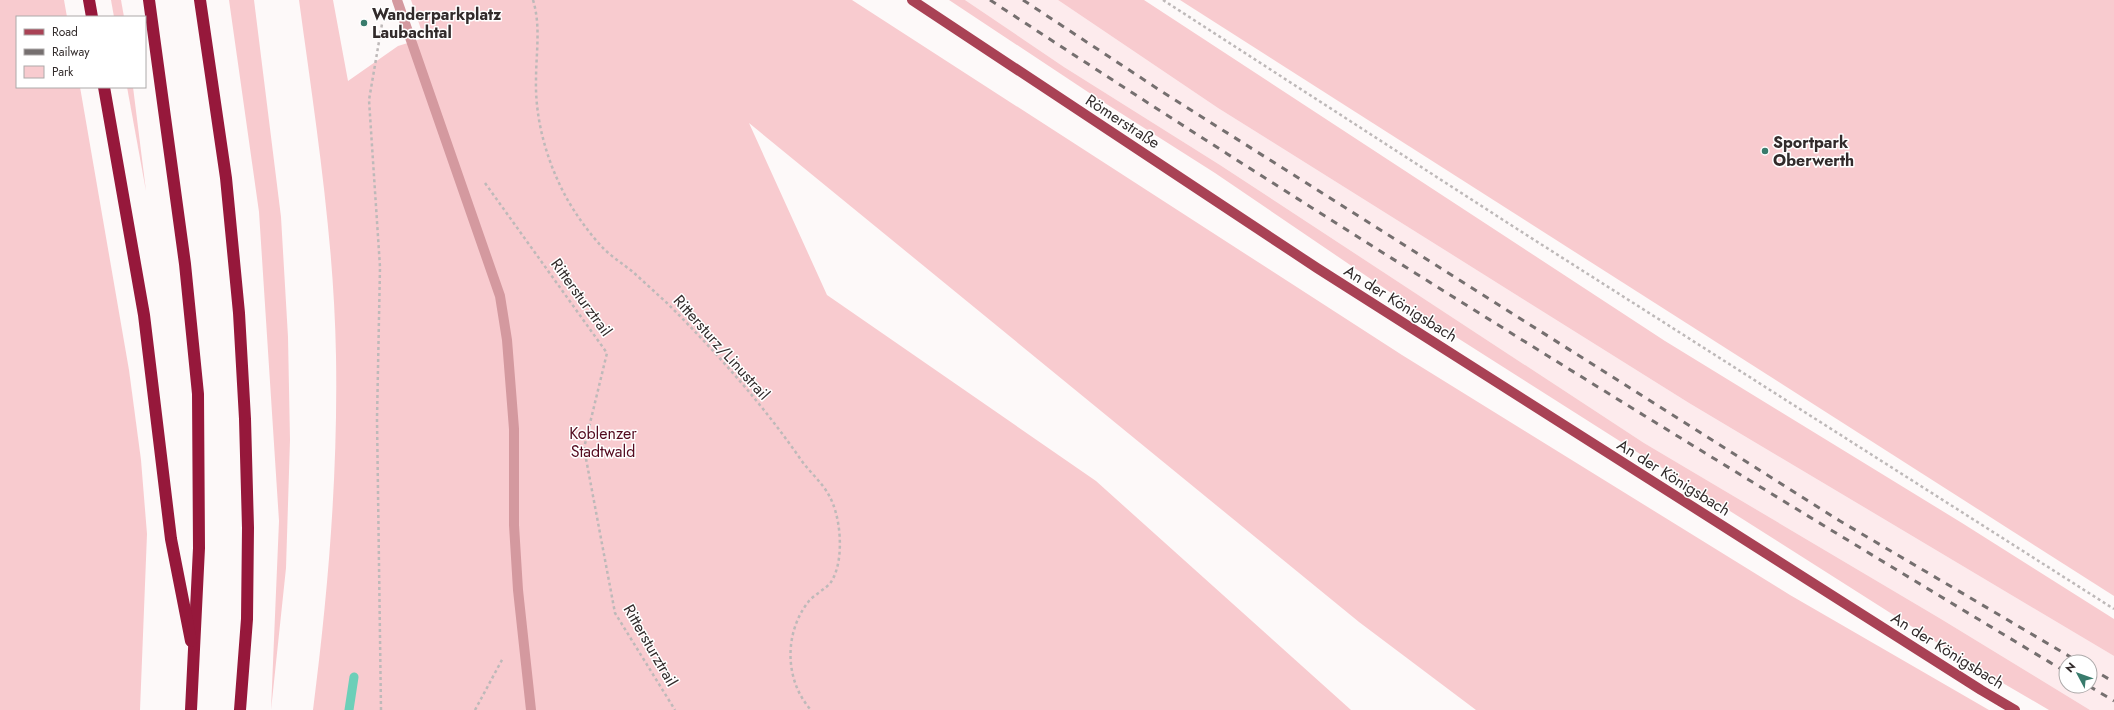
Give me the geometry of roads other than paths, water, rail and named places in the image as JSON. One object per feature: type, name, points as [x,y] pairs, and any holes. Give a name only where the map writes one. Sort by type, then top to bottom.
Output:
[{"type":"highway","points":[[89,0],[92,16]]},
{"type":"highway","points":[[149,0],[186,264],[198,394],[199,533],[195,661],[191,710]]},
{"type":"highway","points":[[200,0],[226,178],[239,313],[245,419],[248,528],[247,620],[240,710]]},
{"type":"highway","points":[[104,88],[144,315],[171,539],[195,661]]},
{"type":"main road","name":"Römerstraße","points":[[912,0],[1318,268]]},
{"type":"main road","name":"An der Königsbach","points":[[1318,268],[1974,686],[2015,710]]},
{"type":"street","points":[[397,0],[500,296],[506,340],[514,430],[514,525],[521,625],[531,710]]},
{"type":"waterway","points":[[349,710],[354,677]]},
{"type":"railway","points":[[990,0],[1256,172],[1524,341],[1794,508],[2058,667]]},
{"type":"railway","points":[[1023,0],[1161,91],[1840,521],[2065,654]]},
{"type":"railway","points":[[2098,673],[2114,682]]},
{"type":"railway","points":[[2098,691],[2114,701]]},
{"type":"place","name":"Wanderparkplatz Laubachtal","points":[[364,23]]},
{"type":"place","name":"Sportpark Oberwerth","points":[[1765,151]]},
{"type":"park label","name":"Koblenzer Stadtwald","points":[[603,442]]}]
